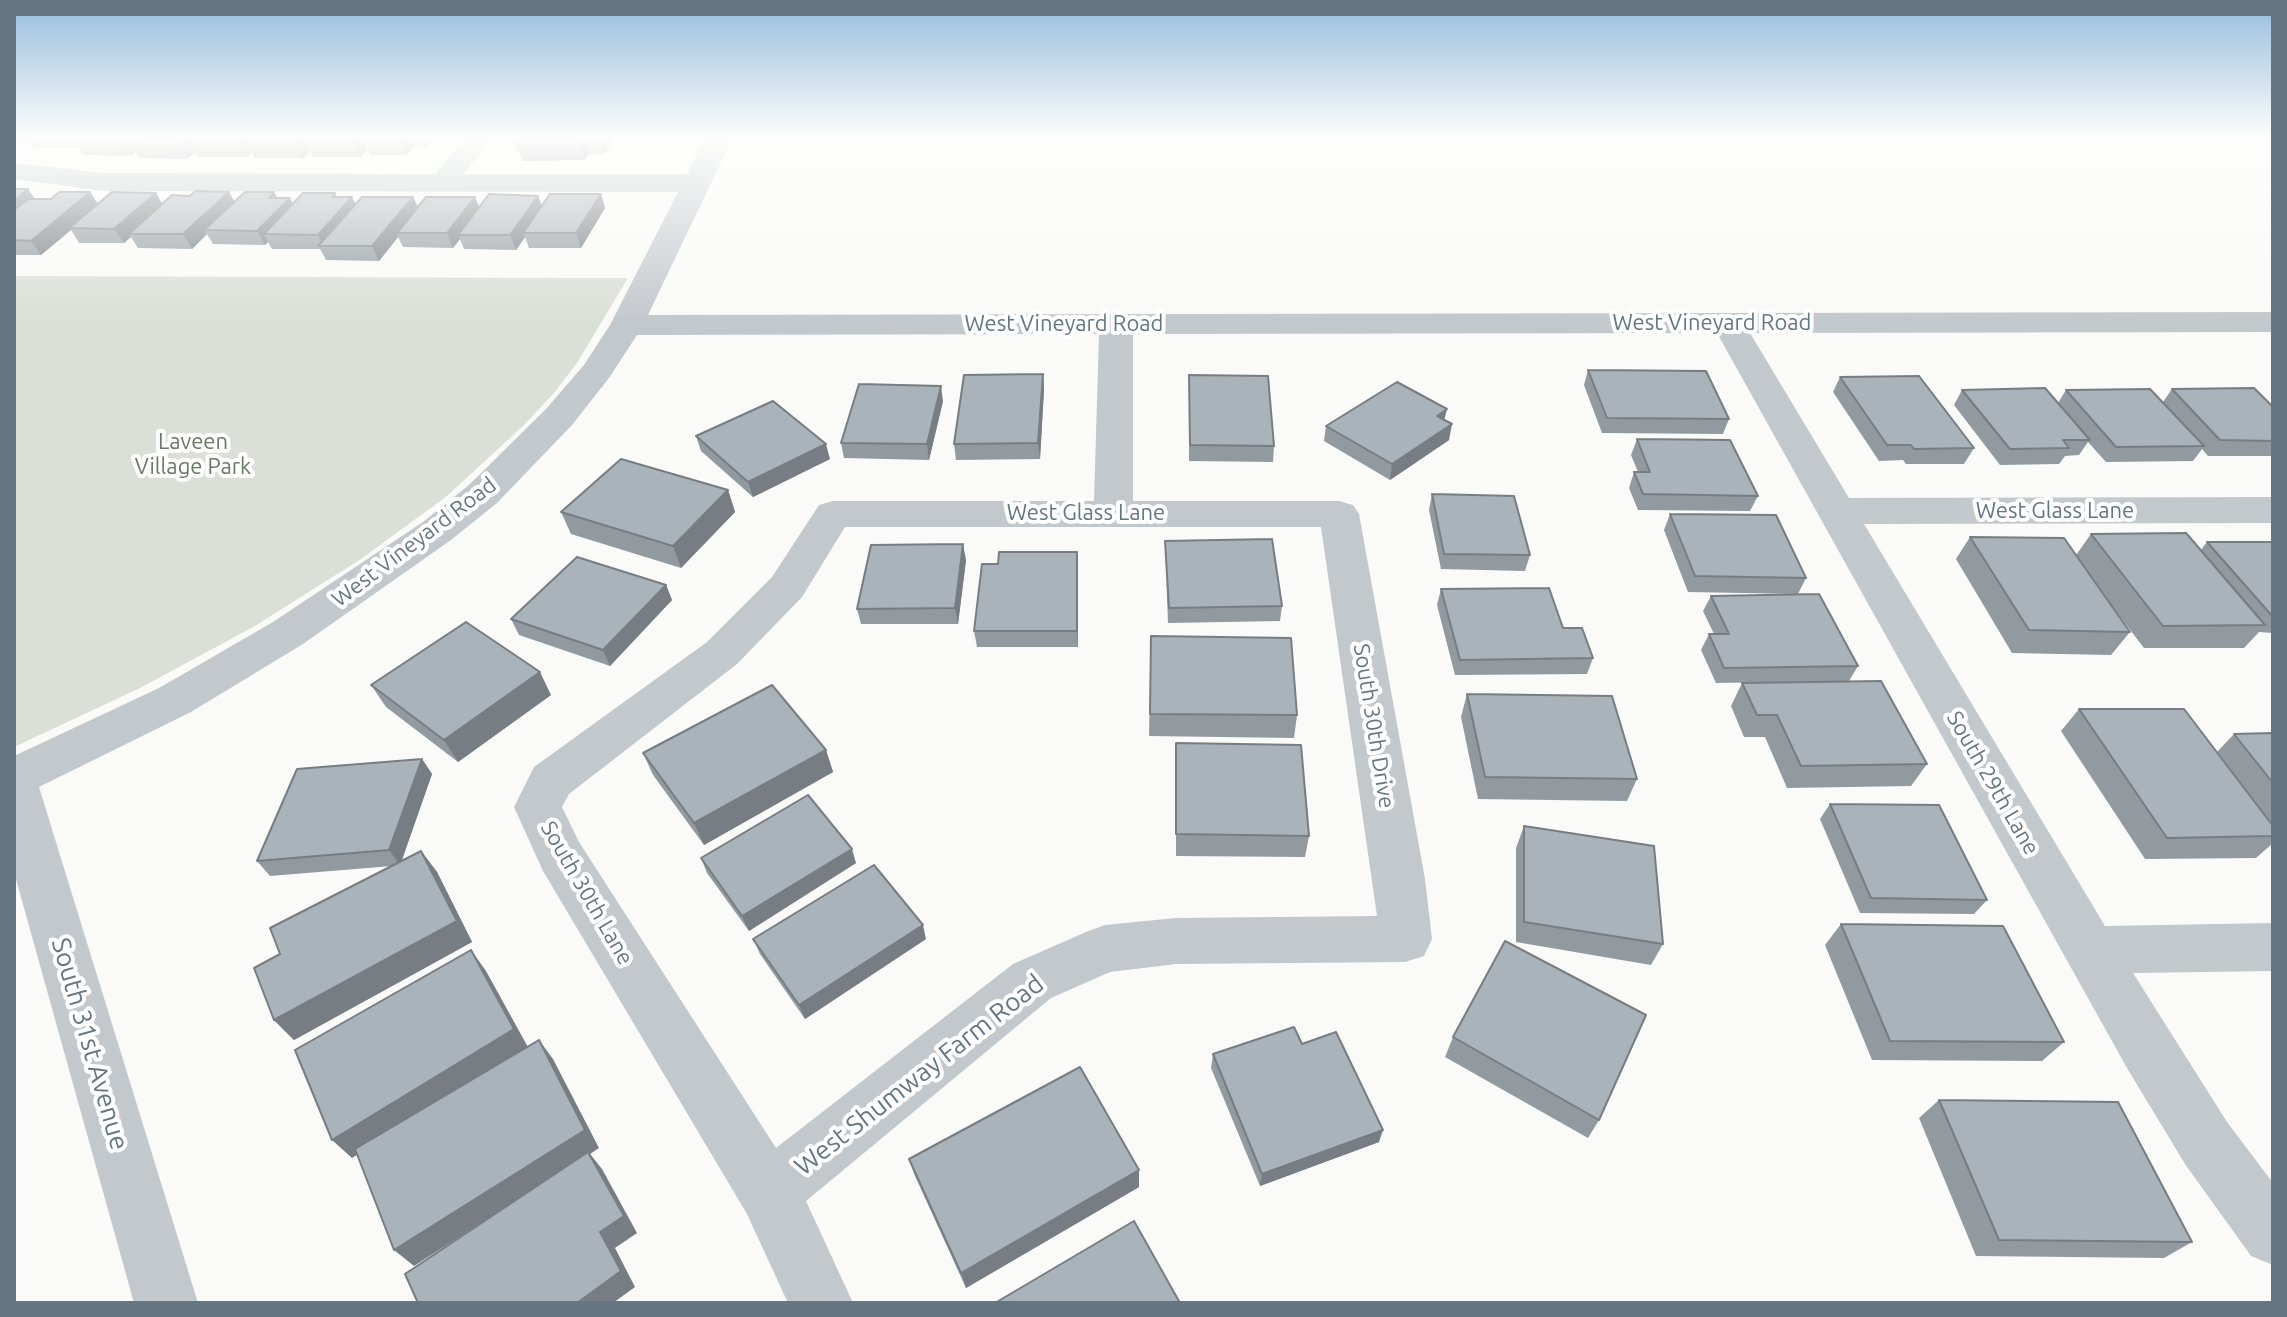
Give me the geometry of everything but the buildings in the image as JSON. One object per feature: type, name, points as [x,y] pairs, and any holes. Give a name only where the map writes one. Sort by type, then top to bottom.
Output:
[{"type":"street","points":[[627,325],[688,198]]},
{"type":"street","name":"West Vineyard Road","points":[[14,777],[175,700],[288,633],[437,531],[526,454],[597,371],[627,325],[2273,322]]},
{"type":"street","name":"South 29th Lane","points":[[1728,323],[2089,950],[2206,1143],[2273,1234]]},
{"type":"street","points":[[1113,512],[1116,324]]},
{"type":"street","name":"West Glass Lane","points":[[1836,511],[2273,510]]},
{"type":"street","name":"West Glass Lane","points":[[833,514],[1339,514]]},
{"type":"street","name":"South 30th Lane","points":[[821,1303],[769,1192],[561,856],[538,807],[551,781],[722,653],[787,587],[833,514]]},
{"type":"street","name":"South 30th Drive","points":[[1339,514],[1399,879],[1405,939]]},
{"type":"street","name":"South 31st Avenue","points":[[14,785],[166,1303]]},
{"type":"street","name":"West Shumway Farm Road","points":[[769,1192],[1032,981],[1105,949],[1176,941],[1405,939]]},
{"type":"street","points":[[2089,950],[2273,947]]},
{"type":"green space","name":"Laveen Village Park","points":[[14,276],[628,278],[577,363],[554,393],[447,496],[361,559],[255,626],[140,688],[14,747]]}]
